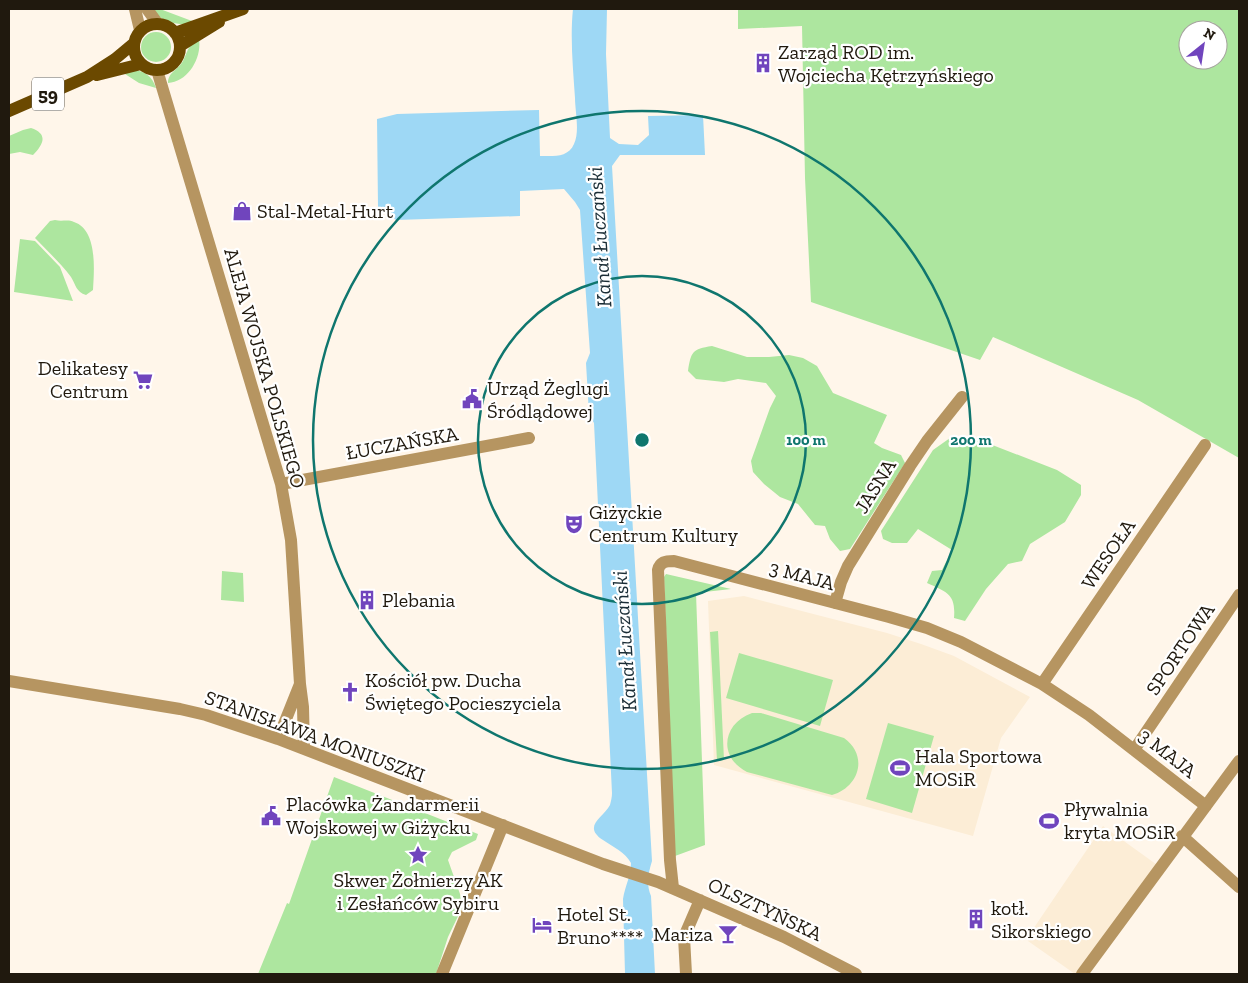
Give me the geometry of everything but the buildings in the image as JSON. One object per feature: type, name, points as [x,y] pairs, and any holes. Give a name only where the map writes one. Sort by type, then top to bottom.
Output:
[{"type":"main road","points":[[175,32],[244,9]]},
{"type":"main road","points":[[180,46],[230,15]]},
{"type":"main road","points":[[158,24],[167,26],[175,32],[180,46],[179,52],[174,63],[169,67],[157,70],[148,69],[141,64],[135,55],[133,44],[140,30],[148,25],[158,24]]},
{"type":"main road","name":"59","points":[[9,111],[87,77],[115,59],[133,44]]},
{"type":"main road","name":"59","points":[[87,77],[141,64]]},
{"type":"street","points":[[135,9],[140,30]]},
{"type":"street","points":[[148,9],[158,24]]},
{"type":"street","name":"ALEJA WOJSKA POLSKIEGO","points":[[157,70],[281,484],[291,540],[303,707],[304,749]]},
{"type":"street","name":"JASNA","points":[[835,603],[848,566],[868,533],[927,441],[962,397]]},
{"type":"street","name":"ŁUCZAŃSKA","points":[[281,484],[529,438]]},
{"type":"street","name":"WESOŁA","points":[[1042,684],[1204,445]]},
{"type":"street","name":"3 MAJA","points":[[673,888],[658,570],[662,563],[666,561],[674,561],[889,617],[945,635],[1042,684],[1089,715],[1206,806]]},
{"type":"street","name":"SPORTOWA","points":[[1134,750],[1239,595]]},
{"type":"street","name":"STANISŁAWA MONIUSZKI","points":[[9,681],[206,715],[278,739],[615,868],[655,881]]},
{"type":"street","name":"ALEJA WOJSKA POLSKIEGO","points":[[278,739],[300,684]]},
{"type":"street","points":[[1082,974],[1239,761]]},
{"type":"street","points":[[442,974],[503,825]]},
{"type":"street","points":[[1182,836],[1239,887]]},
{"type":"street","name":"OLSZTYŃSKA","points":[[655,881],[784,937],[856,974]]},
{"type":"street","points":[[686,974],[684,937],[700,900]]},
{"type":"shaded area","points":[[744,596],[887,633],[921,644],[954,656],[1030,697],[1001,738],[973,836],[714,765],[708,601]]},
{"type":"shaded area","points":[[1103,826],[1160,867],[1082,974],[1075,974],[1028,941],[1027,938]]},
{"type":"green space","points":[[151,9],[160,9],[192,21],[189,24],[173,23],[159,17]]},
{"type":"green space","points":[[738,9],[1239,9],[1239,458],[1138,400],[993,337],[980,360],[811,302],[805,178],[802,26],[738,29]]},
{"type":"green space","points":[[156,32],[167,36],[171,47],[167,58],[156,62],[145,58],[141,47],[145,36]]},
{"type":"green space","points":[[199,39],[198,54],[192,68],[182,78],[168,83],[168,79],[181,64],[187,51]]},
{"type":"green space","points":[[133,70],[147,75],[156,88],[139,83],[125,74]]},
{"type":"green space","points":[[31,128],[37,130],[42,137],[42,144],[37,151],[33,155],[20,152],[9,154],[9,136]]},
{"type":"green space","points":[[50,221],[74,222],[82,226],[91,242],[94,262],[93,290],[86,295],[78,290],[71,277],[58,261],[35,238]]},
{"type":"green space","points":[[20,239],[35,241],[60,267],[73,301],[14,292]]},
{"type":"green space","points":[[712,346],[747,357],[789,355],[803,358],[817,366],[833,393],[887,415],[874,443],[901,455],[905,463],[850,549],[840,551],[830,539],[825,526],[815,525],[798,504],[780,497],[753,472],[751,461],[776,396],[766,383],[738,379],[724,382],[696,379],[688,371],[690,360],[696,350]]},
{"type":"green space","points":[[950,438],[977,439],[1057,470],[1081,485],[1081,495],[1065,522],[1030,544],[1022,561],[1008,564],[986,589],[965,621],[954,618],[952,599],[949,595],[927,583],[932,571],[942,570],[952,550],[918,529],[907,543],[892,543],[883,539],[881,531],[933,450]]},
{"type":"green space","points":[[222,571],[243,573],[244,602],[221,600]]},
{"type":"green space","points":[[666,574],[731,589],[696,593],[705,845],[675,856],[664,577]]},
{"type":"green space","points":[[718,631],[724,760],[717,761],[710,632]]},
{"type":"green space","points":[[739,653],[833,680],[820,726],[726,698]]},
{"type":"green space","points":[[752,713],[761,713],[844,738],[852,745],[856,753],[858,770],[854,778],[849,785],[832,795],[747,772],[731,758],[727,741],[734,725]]},
{"type":"green space","name":"Hala Sportowa MOSiR","points":[[888,723],[934,736],[912,813],[866,799]]},
{"type":"green space","points":[[334,777],[478,834],[476,840],[452,852],[448,860],[460,894],[462,908],[448,937],[436,974],[258,974],[287,903],[289,904]]},
{"type":"water","name":"Kanał Łuczański","points":[[573,9],[607,9],[606,54],[610,138],[619,144],[638,145],[649,135],[648,116],[703,115],[705,155],[620,155],[612,166],[652,861],[648,883],[651,896],[655,974],[625,974],[623,899],[631,863],[622,853],[597,835],[594,830],[596,822],[610,805],[612,793],[594,423],[589,414],[586,363],[590,353],[580,210],[564,189],[520,191],[520,216],[396,220],[378,207],[377,119],[397,114],[539,110],[540,156],[560,155],[571,149],[576,139],[577,128],[572,53]]},
{"type":"place","name":"Zarząd ROD im. Wojciecha Kętrzyńskiego","points":[[763,63]]},
{"type":"place","name":"Stal-Metal-Hurt","points":[[242,211]]},
{"type":"place","name":"Delikatesy Centrum","points":[[143,380]]},
{"type":"place","name":"Urząd Żeglugi Śródlądowej","points":[[472,399]]},
{"type":"place","name":"Giżyckie Centrum Kultury","points":[[574,524]]},
{"type":"place","name":"Plebania","points":[[367,600]]},
{"type":"place","name":"Kościół pw. Ducha Świętego Pocieszyciela","points":[[350,692]]},
{"type":"place","name":"Hala Sportowa MOSiR","points":[[900,768]]},
{"type":"place","name":"Placówka Żandarmerii Wojskowej w Giżycku","points":[[271,816]]},
{"type":"place","name":"Pływalnia kryta MOSiR","points":[[1049,821]]},
{"type":"place","name":"Skwer Żołnierzy AK i Zesłańców Sybiru","points":[[418,855]]},
{"type":"place","name":"kotł. Sikorskiego","points":[[976,919]]},
{"type":"place","name":"Hotel St. Bruno****","points":[[542,925]]},
{"type":"place","name":"Mariza","points":[[728,934]]}]
